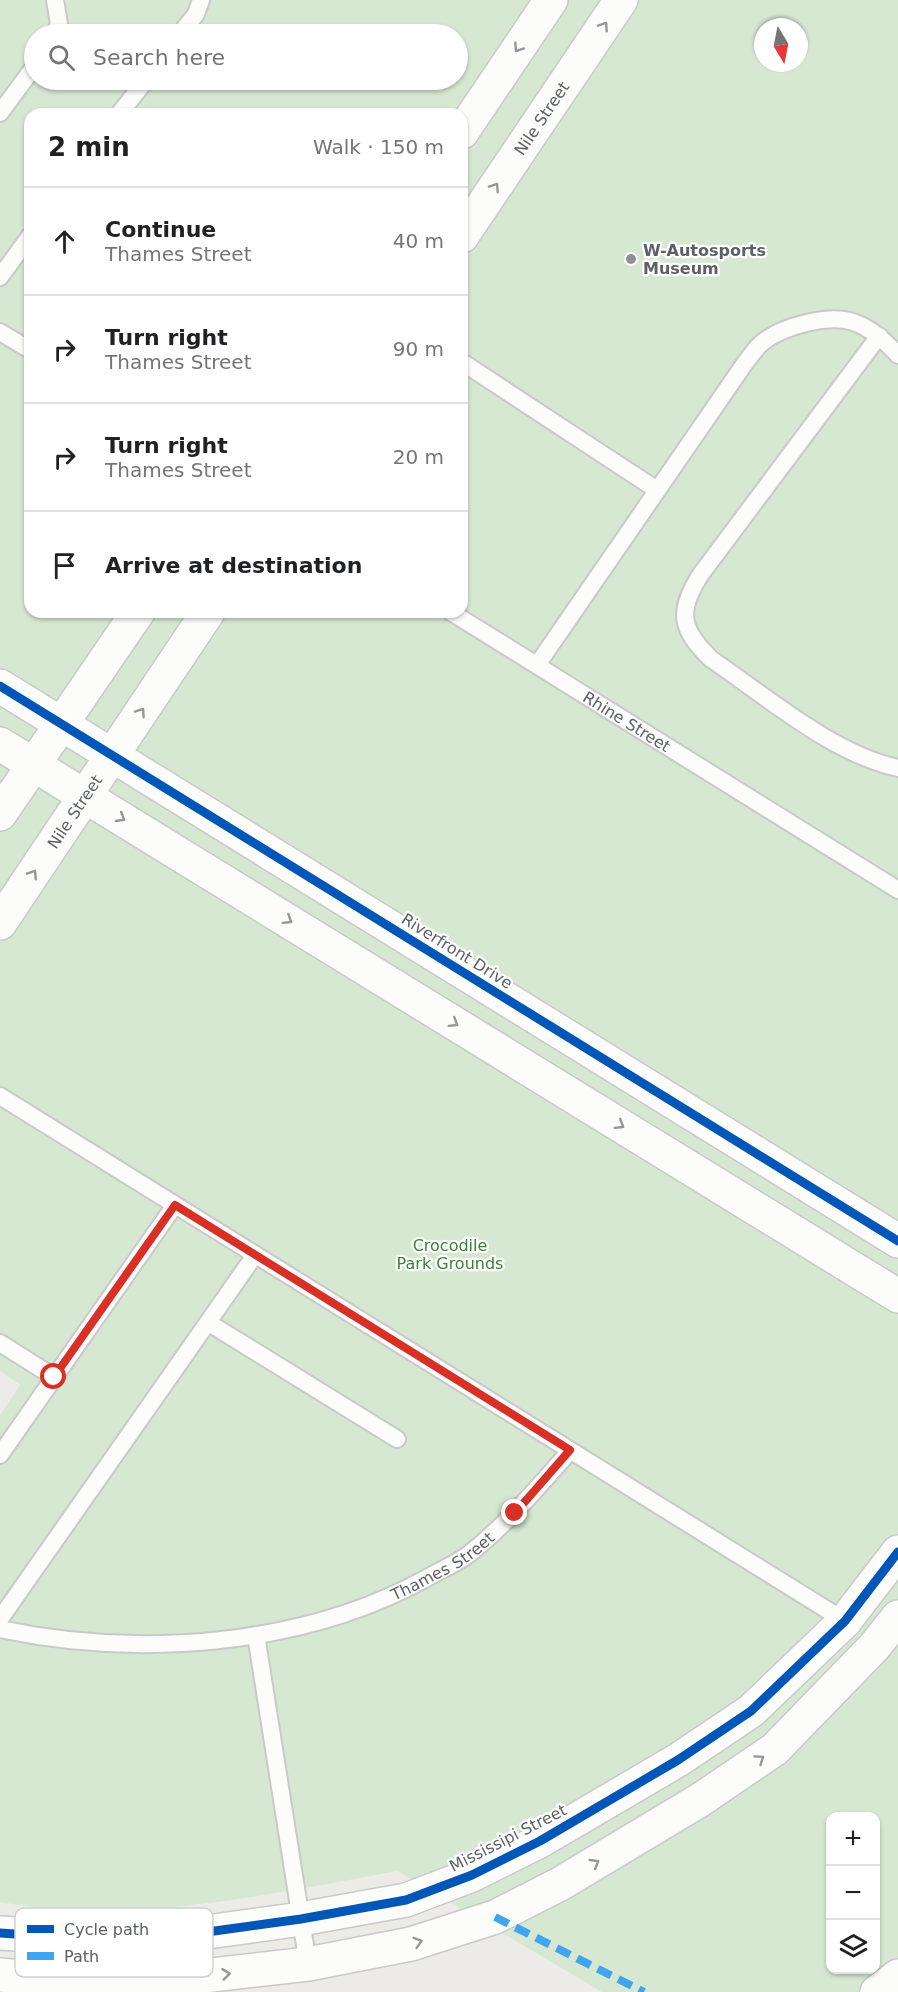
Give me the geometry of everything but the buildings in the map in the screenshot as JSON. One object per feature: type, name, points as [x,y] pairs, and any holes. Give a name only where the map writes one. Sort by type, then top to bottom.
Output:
[{"type":"street","points":[[468,123],[551,0]]},
{"type":"street","name":"Nile Street","points":[[468,227],[621,0]]},
{"type":"street","points":[[0,814],[134,618]]},
{"type":"street","name":"Nile Street","points":[[0,922],[204,618]]},
{"type":"street","name":"Riverfront Drive","points":[[0,686],[898,1241]]},
{"type":"street","points":[[0,744],[898,1296]]},
{"type":"street","name":"Mississipi Street","points":[[213,1931],[301,1919],[406,1900],[472,1875],[540,1842],[678,1760],[752,1711],[845,1621],[898,1552]]},
{"type":"street","points":[[213,1975],[308,1964],[411,1944],[495,1917],[560,1884],[700,1800],[776,1749],[874,1647],[898,1617]]},
{"type":"street","name":"Mississipi Street","points":[[0,1933],[15,1934]]},
{"type":"street","points":[[0,1975],[15,1976]]},
{"type":"street","points":[[877,1992],[898,1976]]},
{"type":"street","points":[[21,1977],[83,1983],[160,1981],[195,1977]]},
{"type":"lane","points":[[55,0],[59,24]]},
{"type":"lane","points":[[188,24],[196,14],[201,0]]},
{"type":"lane","points":[[0,112],[24,80]]},
{"type":"lane","points":[[124,108],[138,90]]},
{"type":"lane","points":[[0,277],[24,244]]},
{"type":"lane","points":[[537,665],[745,363],[763,342],[787,328],[819,321],[852,321],[879,336],[898,355]]},
{"type":"lane","points":[[0,332],[24,346]]},
{"type":"lane","points":[[879,336],[701,574],[688,595],[685,618],[693,642],[711,659],[839,746],[873,763],[898,768]]},
{"type":"lane","points":[[468,366],[657,490]]},
{"type":"lane","name":"Rhine Street","points":[[461,618],[898,890]]},
{"type":"lane","points":[[0,1096],[845,1621]]},
{"type":"lane","points":[[0,1455],[175,1205]]},
{"type":"lane","points":[[0,1619],[255,1255]]},
{"type":"lane","points":[[209,1323],[397,1439]]},
{"type":"lane","points":[[0,1343],[54,1377]]},
{"type":"lane","name":"Thames Street","points":[[0,1629],[49,1640],[109,1644],[177,1642],[256,1635],[328,1619],[401,1592],[467,1556],[515,1513],[570,1450]]},
{"type":"lane","points":[[256,1635],[308,1964]]},
{"type":"green space","name":"Crocodile Park Grounds","points":[[0,0],[898,0],[898,1992],[602,1992],[398,1871],[250,1897],[159,1908],[42,1908],[0,1902],[0,1415],[20,1385],[0,1371]]},
{"type":"marked path","points":[[495,1917],[644,1992]]},
{"type":"cycle path","points":[[0,686],[898,1241]]},
{"type":"cycle path","points":[[213,1931],[301,1919],[406,1900],[472,1875],[540,1841],[678,1760],[751,1711],[845,1621],[898,1552]]},
{"type":"cycle path","points":[[0,1933],[15,1934]]},
{"type":"place","name":"W-Autosports Museum","points":[[631,259]]},
{"type":"route","points":[[54,1377],[175,1205],[570,1450],[515,1513]]}]
